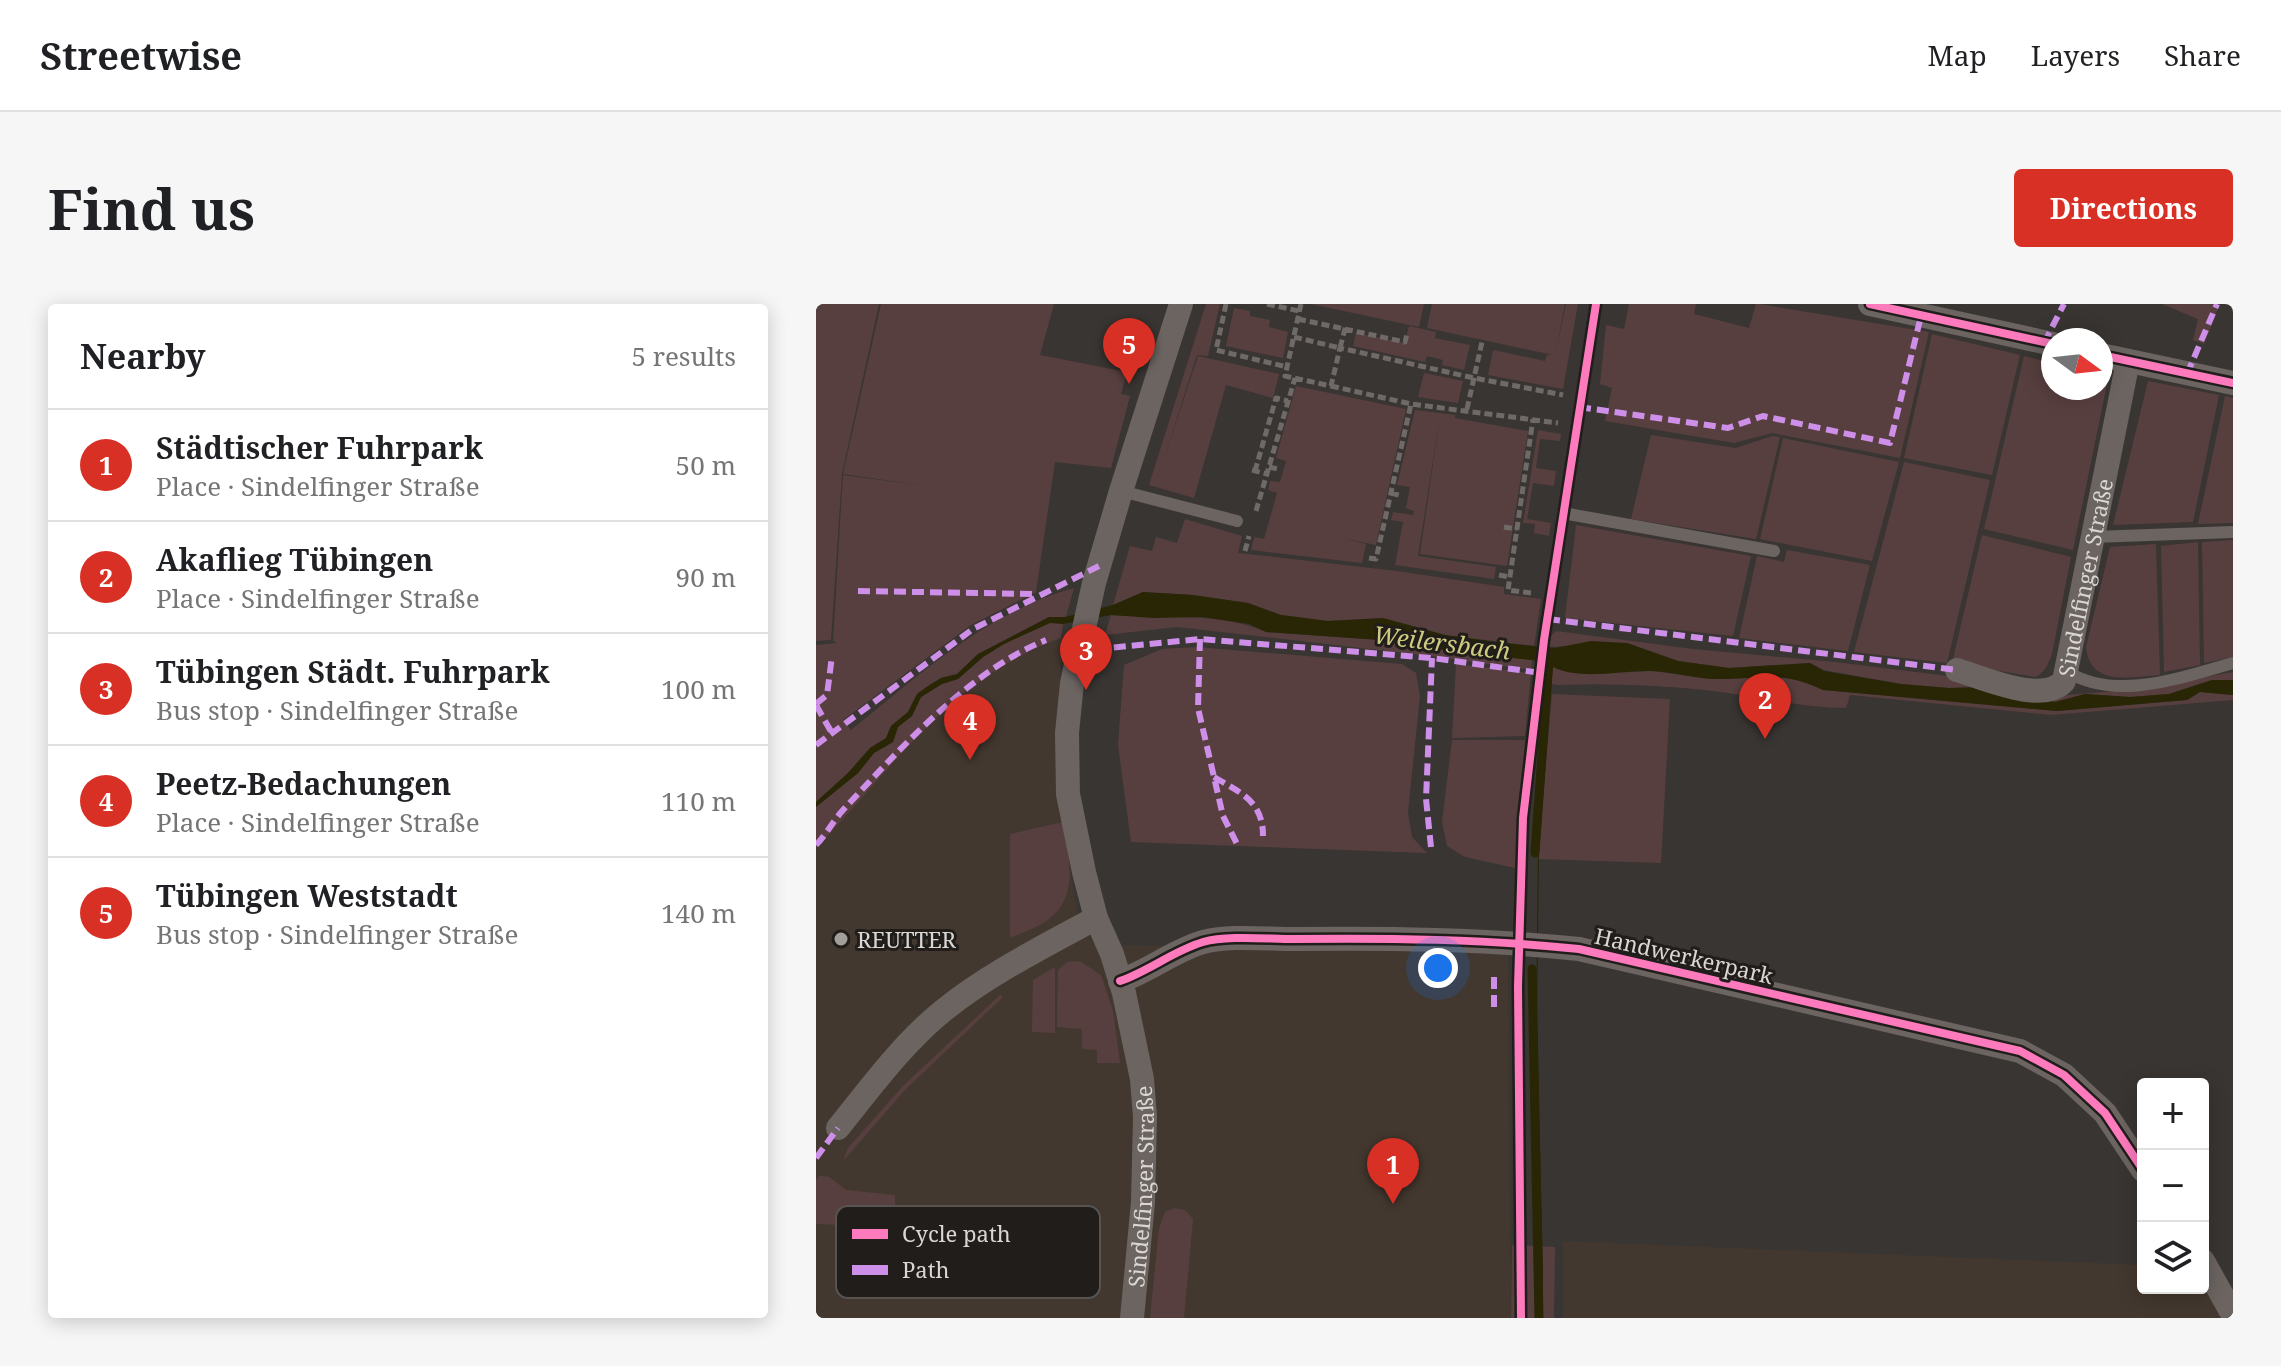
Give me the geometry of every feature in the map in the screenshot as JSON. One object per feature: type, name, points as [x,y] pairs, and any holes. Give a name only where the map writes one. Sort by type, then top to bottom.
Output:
[{"type":"street","name":"Sindelfinger Straße","points":[[1132,1318],[1143,1202],[1145,1117],[1137,1045],[1112,954],[1096,918],[1068,794],[1068,704],[1094,583],[1181,304]]},
{"type":"street","points":[[1870,304],[2041,341]]},
{"type":"street","points":[[2113,358],[2233,383]]},
{"type":"street","name":"Sindelfinger Straße","points":[[1957,670],[2020,688],[2048,691],[2059,687],[2068,672],[2128,361]]},
{"type":"street","points":[[838,1128],[899,1052],[945,1010],[1018,961],[1096,918]]},
{"type":"street","name":"Handwerkerpark","points":[[1120,981],[1144,973],[1172,954],[1205,941],[1395,938],[1519,943],[1579,949],[2020,1051],[2064,1075],[2105,1113],[2137,1161]]},
{"type":"street","points":[[2209,1272],[2233,1315]]},
{"type":"lane","points":[[1544,640],[1596,304]]},
{"type":"lane","points":[[1121,491],[1237,521]]},
{"type":"lane","points":[[1563,513],[1774,551]]},
{"type":"lane","points":[[2093,537],[2233,532]]},
{"type":"lane","points":[[2068,672],[2085,682],[2139,685],[2171,680],[2233,663]]},
{"type":"path","points":[[1226,304],[1216,350],[1287,367]]},
{"type":"path","points":[[1267,304],[1300,307],[1285,376],[1411,404],[1536,420],[1508,590]]},
{"type":"path","points":[[1298,319],[1405,342],[1407,334]]},
{"type":"path","points":[[1331,386],[1345,327]]},
{"type":"path","points":[[1294,337],[1434,366],[1474,378],[1580,398]]},
{"type":"path","points":[[1467,409],[1482,342]]},
{"type":"path","points":[[1254,520],[1295,378]]},
{"type":"path","points":[[1267,474],[1254,471],[1276,398],[1288,401]]},
{"type":"path","points":[[1369,558],[1376,559],[1411,404]]},
{"type":"path","points":[[1269,467],[1278,469]]},
{"type":"path","points":[[1379,498],[1402,496]]},
{"type":"path","points":[[1504,527],[1517,529]]},
{"type":"path","points":[[1245,551],[1250,536]]},
{"type":"path","points":[[1499,575],[1510,577]]},
{"type":"shaded area","points":[[816,304],[879,304],[842,474],[831,640],[816,641]]},
{"type":"shaded area","points":[[881,304],[1054,304],[1040,355],[1127,372],[1121,394],[1130,396],[1111,468],[1055,462],[1036,592],[971,625],[843,720],[851,730],[928,667],[983,629],[1042,598],[1074,588],[1066,617],[1049,617],[978,654],[957,674],[941,678],[917,694],[908,712],[891,726],[886,738],[870,748],[816,802],[816,645],[837,643],[833,641],[843,475],[933,487],[843,474]]},
{"type":"shaded area","points":[[1206,304],[1220,304],[1208,356],[1197,355],[1163,462],[1198,356],[1279,374],[1273,398],[1226,385],[1194,498],[1149,485]]},
{"type":"shaded area","points":[[1311,304],[1424,304],[1419,327]]},
{"type":"shaded area","points":[[1432,304],[1565,304],[1555,356],[1566,304],[1578,304],[1563,389],[1488,375],[1493,350],[1545,361],[1547,355],[1553,355],[1427,328]]},
{"type":"shaded area","points":[[1629,304],[1696,304],[1694,314],[1749,328],[1756,304],[1759,304],[1929,332],[1900,458],[1772,433],[1734,443],[1605,421],[1612,388],[1600,384],[1606,325],[1624,329]]},
{"type":"shaded area","points":[[2162,304],[2220,304],[2204,344],[2193,340],[2198,319]]},
{"type":"shaded area","points":[[1234,308],[1250,311],[1250,316],[1270,320],[1269,327],[1288,332],[1283,358],[1226,346]]},
{"type":"shaded area","points":[[1409,326],[1436,332],[1435,338],[1470,345],[1464,370],[1442,365],[1443,360],[1427,356],[1425,362],[1353,346],[1356,333],[1405,343]]},
{"type":"shaded area","points":[[1932,334],[2020,355],[1992,475],[1904,458]]},
{"type":"shaded area","points":[[2024,356],[2041,360],[2041,400],[2104,400],[2073,550],[1984,529]]},
{"type":"shaded area","points":[[1424,373],[1463,381],[1458,403],[1418,397]]},
{"type":"shaded area","points":[[2148,381],[2219,395],[2193,522],[2113,525]]},
{"type":"shaded area","points":[[1296,386],[1406,409],[1376,545],[1342,538],[1366,544],[1362,563],[1251,550],[1254,537],[1264,539],[1277,493],[1268,490],[1270,481],[1280,482],[1286,461],[1276,458]]},
{"type":"shaded area","points":[[2225,396],[2233,398],[2233,523],[2198,524]]},
{"type":"shaded area","points":[[1415,410],[1528,431],[1507,566],[1420,554],[1440,415],[1418,556],[1496,567],[1494,579],[1395,565],[1403,522],[1391,520],[1393,512],[1413,515],[1414,511],[1406,508],[1410,487],[1397,485]]},
{"type":"shaded area","points":[[1538,430],[1561,434],[1560,441],[1540,439],[1536,468],[1556,471],[1554,486],[1533,483],[1527,519],[1551,523],[1549,536],[1534,533],[1535,524],[1523,523]]},
{"type":"shaded area","points":[[1651,435],[1736,448],[1772,436],[1780,437],[1756,539],[1631,519]]},
{"type":"shaded area","points":[[1783,438],[1899,462],[1872,561],[1760,539]]},
{"type":"shaded area","points":[[1904,462],[1990,480],[1947,663],[1854,652]]},
{"type":"shaded area","points":[[1185,519],[1242,536],[1238,553],[1504,587],[1504,594],[1541,599],[1534,646],[1445,635],[1383,618],[1328,621],[1281,615],[1248,603],[1193,595],[1143,592],[1113,605],[1130,546],[1152,551],[1156,537],[1177,543]]},
{"type":"shaded area","points":[[1576,525],[1751,556],[1733,636],[1565,618]]},
{"type":"shaded area","points":[[1982,535],[2071,557],[2052,654],[2044,670],[2035,677],[1952,663]]},
{"type":"shaded area","points":[[2233,540],[2233,657],[2204,663],[2202,542]]},
{"type":"shaded area","points":[[2198,542],[2200,665],[2164,672],[2161,546]]},
{"type":"shaded area","points":[[2156,544],[2160,675],[2124,678],[2103,674],[2089,660],[2086,647],[2110,547]]},
{"type":"shaded area","points":[[1787,550],[1870,565],[1848,651],[1739,638],[1757,556],[1784,562]]},
{"type":"shaded area","points":[[1111,615],[1210,618],[1248,625],[1266,632],[1394,641],[1427,648],[1532,660],[1531,670],[1177,627],[1105,635]]},
{"type":"shaded area","points":[[1050,622],[1063,624],[1061,638],[1022,655],[987,676],[955,701],[926,728],[816,848],[816,807],[858,773],[874,753],[893,742],[898,727],[912,716],[921,697],[942,684],[958,679],[1004,644]]},
{"type":"shaded area","points":[[1556,631],[1956,677],[2057,696],[2138,689],[2233,672],[2233,680],[2212,680],[2169,694],[2130,697],[2085,694],[2055,702],[1982,687],[1901,684],[1824,670],[1810,663],[1729,668],[1678,661],[1627,643],[1549,647],[1551,636]]},
{"type":"shaded area","points":[[1061,638],[1057,795],[1077,910],[1093,945],[1508,949],[1511,1318],[816,1318],[816,848],[908,744],[954,702],[1006,662]]},
{"type":"shaded area","points":[[1196,647],[1402,664],[1416,673],[1420,696],[1408,812],[1412,837],[1427,853],[1131,842],[1118,745],[1124,665],[1162,649]]},
{"type":"shaded area","points":[[1456,664],[1531,673],[1525,736],[1452,738]]},
{"type":"shaded area","points":[[1551,667],[1589,674],[1653,671],[1713,679],[1764,675],[1798,679],[1823,690],[2057,711],[2187,700],[2200,692],[2233,695],[2233,700],[2051,715],[1850,695],[1846,708],[1793,704],[1687,688],[1557,685],[1548,683]]},
{"type":"shaded area","points":[[1552,694],[1670,699],[1661,863],[1538,859]]},
{"type":"shaded area","points":[[1452,740],[1525,740],[1515,868],[1465,857],[1447,846],[1442,822]]},
{"type":"shaded area","points":[[1063,822],[1070,873],[1065,897],[1046,921],[1010,938],[1010,834]]},
{"type":"shaded area","points":[[1080,961],[1101,975],[1113,1011],[1120,1063],[1097,1063],[1097,1050],[1082,1049],[1082,1029],[1057,1027],[1058,970],[1067,962]]},
{"type":"shaded area","points":[[1055,967],[1055,1033],[1032,1032],[1033,980]]},
{"type":"shaded area","points":[[1000,995],[1003,997],[905,1090],[843,1161],[848,1148],[903,1086]]},
{"type":"shaded area","points":[[819,1176],[829,1177],[846,1190],[895,1195],[895,1206],[836,1206],[836,1225],[816,1224],[816,1180]]},
{"type":"shaded area","points":[[1174,1208],[1185,1210],[1193,1219],[1184,1318],[1150,1318],[1159,1229],[1165,1212]]},
{"type":"shaded area","points":[[1563,1241],[2137,1265],[2137,1294],[2209,1294],[2209,1279],[2233,1285],[2233,1318],[1563,1318]]},
{"type":"shaded area","points":[[1512,1245],[1555,1247],[1554,1318],[1511,1318]]},
{"type":"water","name":"Weilersbach","points":[[1143,592],[1248,603],[1281,615],[1328,621],[1383,618],[1445,635],[1504,643],[1555,648],[1591,641],[1627,643],[1678,661],[1729,668],[1810,663],[1824,671],[1901,684],[1982,687],[2055,702],[2085,694],[2130,697],[2169,694],[2212,680],[2233,680],[2233,695],[2200,692],[2187,700],[2057,711],[1823,690],[1780,678],[1713,679],[1651,671],[1589,674],[1553,667],[1539,853],[1537,1020],[1542,1318],[1536,1020],[1538,854],[1552,666],[1540,661],[1427,648],[1394,641],[1266,632],[1249,624],[1202,617],[1111,615],[1063,624],[1050,623],[1004,644],[958,679],[942,684],[921,697],[912,716],[898,727],[893,742],[874,753],[858,773],[816,807],[816,802],[870,748],[886,738],[891,726],[908,712],[917,694],[928,686],[941,678],[957,674],[978,654],[1049,617],[1065,617],[1113,605]]},
{"type":"waterway","points":[[1535,853],[1549,656]]},
{"type":"waterway","points":[[1532,969],[1539,1318]]},
{"type":"marked path","points":[[2052,328],[2064,304]]},
{"type":"marked path","points":[[2187,374],[2217,304]]},
{"type":"marked path","points":[[1579,407],[1728,428],[1763,416],[1890,443],[1921,316]]},
{"type":"marked path","points":[[816,745],[973,629],[1099,566]]},
{"type":"marked path","points":[[858,591],[1036,594]]},
{"type":"marked path","points":[[1548,619],[1957,670]]},
{"type":"marked path","points":[[1200,639],[1198,708],[1223,816],[1237,844]]},
{"type":"marked path","points":[[1078,651],[1200,639],[1432,658],[1541,673]]},
{"type":"marked path","points":[[816,845],[843,810],[937,714],[990,671],[1046,640]]},
{"type":"marked path","points":[[816,704],[827,695],[832,656]]},
{"type":"marked path","points":[[1431,847],[1426,799],[1432,658]]},
{"type":"marked path","points":[[816,705],[833,735]]},
{"type":"marked path","points":[[1214,777],[1241,793],[1255,806],[1263,836]]},
{"type":"marked path","points":[[1494,977],[1494,1009]]},
{"type":"marked path","points":[[816,1158],[838,1128]]},
{"type":"cycle path","points":[[1521,1318],[1518,986],[1523,818],[1544,640],[1596,304]]},
{"type":"cycle path","points":[[1870,304],[2041,341]]},
{"type":"cycle path","points":[[2113,358],[2233,383]]},
{"type":"cycle path","points":[[1120,981],[1192,946],[1224,939],[1436,940],[1579,949],[2020,1051],[2064,1075],[2105,1113],[2137,1161]]},
{"type":"place","name":"Tübingen Weststadt","points":[[1129,384]]},
{"type":"place","name":"Tübingen Städt. Fuhrpark","points":[[1086,690]]},
{"type":"place","name":"Akaflieg Tübingen","points":[[1765,739]]},
{"type":"place","name":"Peetz-Bedachungen","points":[[970,760]]},
{"type":"place","name":"REUTTER","points":[[841,939]]},
{"type":"place","name":"Städtischer Fuhrpark","points":[[1393,1204]]}]
